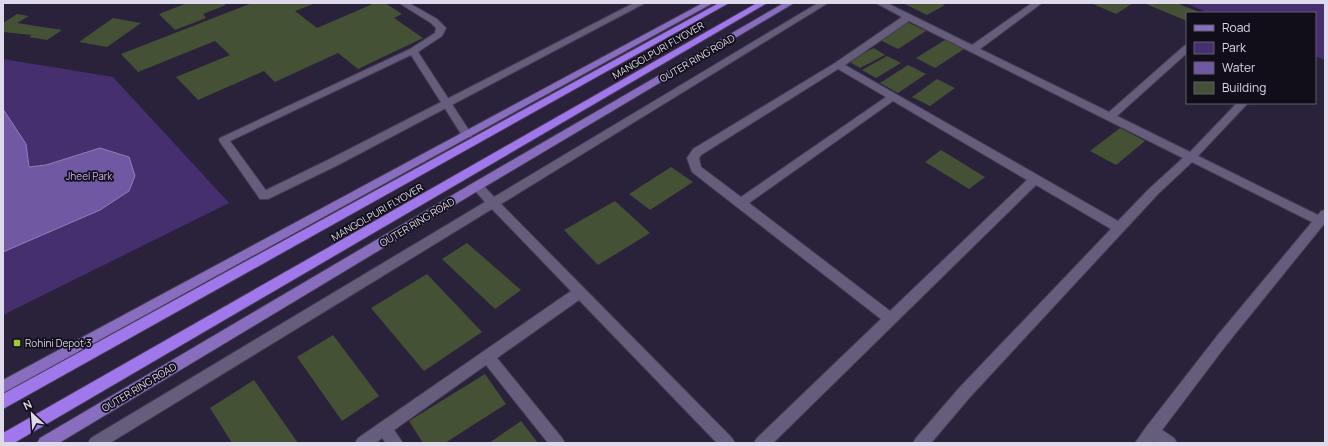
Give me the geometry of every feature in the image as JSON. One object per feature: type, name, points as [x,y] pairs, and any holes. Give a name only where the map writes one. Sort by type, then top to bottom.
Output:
[{"type":"highway","name":"MANGOLPURI FLYOVER","points":[[3,402],[725,3]]},
{"type":"highway","name":"MANGOLPURI FLYOVER","points":[[3,441],[763,3]]},
{"type":"main road","points":[[3,387],[709,3]]},
{"type":"main road","name":"OUTER RING ROAD","points":[[45,443],[477,186],[790,3]]},
{"type":"street","points":[[403,3],[434,21],[440,28],[439,34],[413,51],[224,140],[264,196],[641,3]]},
{"type":"street","points":[[96,443],[824,3]]},
{"type":"street","points":[[880,3],[1191,157],[1322,217],[1222,340],[1148,437],[1169,443]]},
{"type":"street","points":[[973,49],[1038,3]]},
{"type":"street","points":[[890,319],[696,169],[693,158],[697,152],[838,65],[908,17]]},
{"type":"street","points":[[1110,117],[1186,49]]},
{"type":"street","points":[[413,51],[446,104],[467,134]]},
{"type":"street","points":[[838,65],[1120,228]]},
{"type":"street","points":[[741,203],[893,96]]},
{"type":"street","points":[[921,443],[965,392],[1154,191],[1191,157],[1242,104]]},
{"type":"street","points":[[762,443],[1035,179]]},
{"type":"street","points":[[477,186],[727,443]]},
{"type":"street","points":[[364,443],[580,292]]},
{"type":"street","points":[[487,356],[557,443]]},
{"type":"street","points":[[384,429],[394,443]]},
{"type":"green space","points":[[1185,3],[1325,3],[1325,60],[1316,56],[1316,12],[1207,12]]},
{"type":"green space","name":"Jheel Park","points":[[3,59],[113,77],[229,203],[3,315]]},
{"type":"water","points":[[3,109],[26,144],[29,167],[46,165],[100,148],[129,157],[135,176],[129,191],[100,210],[3,252]]},
{"type":"building","points":[[187,3],[224,3],[226,5],[203,14],[206,18],[175,30],[159,14]]},
{"type":"building","points":[[252,3],[316,3],[295,11],[317,28],[375,3],[385,3],[402,14],[394,18],[423,38],[358,69],[338,53],[275,82],[264,71],[198,100],[176,77],[230,55],[215,41],[138,72],[121,54]]},
{"type":"building","points":[[903,3],[940,3],[945,5],[927,15]]},
{"type":"building","points":[[1091,3],[1133,3],[1116,14]]},
{"type":"building","points":[[1176,3],[1199,12],[1186,12],[1186,21],[1146,4]]},
{"type":"building","points":[[17,14],[29,16],[17,23],[62,30],[47,40],[29,37],[32,35],[3,32],[3,23]]},
{"type":"building","points":[[113,18],[141,23],[107,47],[79,42]]},
{"type":"building","points":[[905,21],[926,31],[898,49],[878,39]]},
{"type":"building","points":[[945,40],[964,49],[935,68],[916,58]]},
{"type":"building","points":[[874,48],[885,55],[860,68],[848,61]]},
{"type":"building","points":[[887,56],[901,63],[876,78],[862,70]]},
{"type":"building","points":[[908,65],[926,74],[898,93],[880,83]]},
{"type":"building","points":[[937,79],[955,88],[930,106],[912,97]]},
{"type":"building","points":[[1120,128],[1145,141],[1116,165],[1090,151]]},
{"type":"building","points":[[941,150],[985,177],[969,189],[925,162]]},
{"type":"building","points":[[671,167],[693,182],[650,210],[629,194]]},
{"type":"building","points":[[615,201],[650,233],[598,265],[564,230]]},
{"type":"building","points":[[467,243],[521,290],[495,309],[442,259]]},
{"type":"building","points":[[427,274],[482,332],[424,371],[371,308]]},
{"type":"building","points":[[333,335],[379,396],[342,421],[297,357]]},
{"type":"building","points":[[485,374],[506,404],[445,443],[423,443],[409,421]]},
{"type":"building","points":[[254,380],[298,443],[232,443],[210,408]]},
{"type":"building","points":[[521,421],[538,443],[489,443]]},
{"type":"place","name":"Rohini Depot 3","points":[[17,343]]}]
